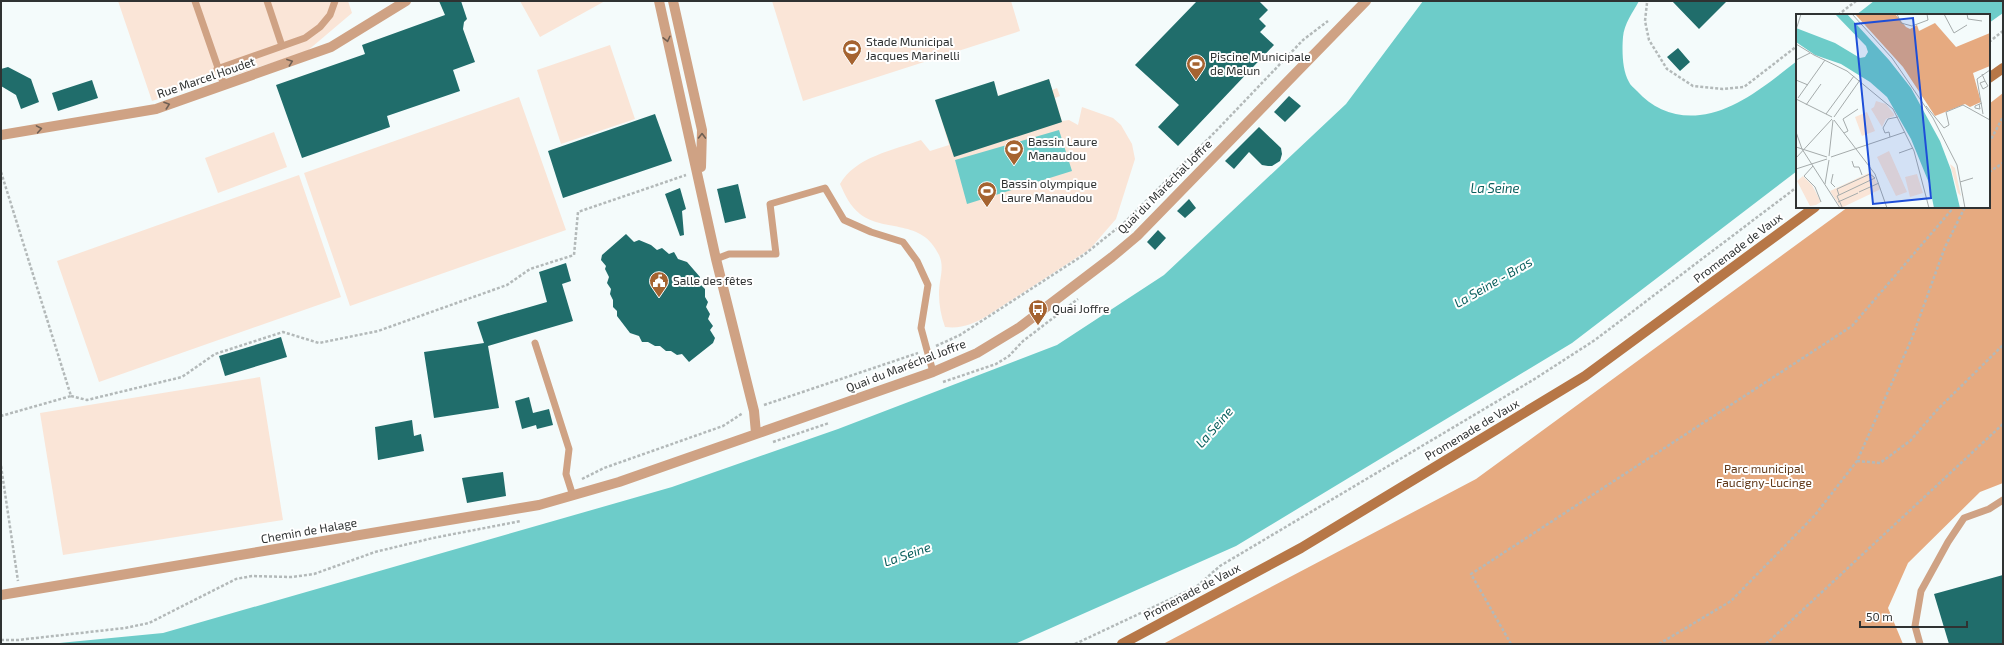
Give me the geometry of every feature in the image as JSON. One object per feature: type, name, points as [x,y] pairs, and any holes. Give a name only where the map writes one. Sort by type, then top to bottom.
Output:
[{"type":"main road","points":[[1990,77],[2003,68]]},
{"type":"main road","name":"Promenade de Vaux","points":[[1122,644],[1301,548],[1585,376],[1814,208]]},
{"type":"street","name":"Rue Marcel Houdet","points":[[1,135],[156,109],[331,47],[406,1]]},
{"type":"street","points":[[659,1],[698,170],[700,189],[716,259],[754,411],[756,433]]},
{"type":"street","points":[[673,1],[702,130],[700,189]]},
{"type":"street","name":"Quai du Maréchal Joffre","points":[[619,482],[933,372],[977,353],[1020,327],[1112,257],[1137,236],[1366,1]]},
{"type":"street","name":"Chemin de Halage","points":[[1,595],[19,587],[539,505],[619,482]]},
{"type":"lane","points":[[195,1],[224,86]]},
{"type":"lane","points":[[267,1],[282,46]]},
{"type":"lane","points":[[218,68],[305,38],[320,27],[330,15],[335,1]]},
{"type":"lane","points":[[716,259],[729,254],[776,254],[770,204],[825,188],[844,220],[871,232],[903,242],[917,261],[928,285],[921,328],[933,372]]},
{"type":"lane","points":[[535,343],[569,449],[566,474],[573,496]]},
{"type":"lane","points":[[1920,644],[1915,626],[1921,591],[1948,542],[1964,518],[1990,509],[2003,500]]},
{"type":"path","points":[[1839,14],[1856,1]]},
{"type":"path","points":[[1647,2],[1645,21],[1650,40],[1667,69],[1693,86],[1724,90],[1744,87],[1796,47]]},
{"type":"path","points":[[569,484],[604,468],[724,426],[744,413],[754,411],[766,403],[928,350],[960,335],[1085,254],[1125,222],[1218,130],[1303,40],[1333,17],[1342,26]]},
{"type":"path","points":[[1990,41],[2003,31]]},
{"type":"path","points":[[1990,141],[2003,117]]},
{"type":"path","points":[[1990,171],[2003,163]]},
{"type":"path","points":[[1,416],[71,396],[87,400],[182,377],[215,354],[282,332],[319,343],[378,331],[507,285],[530,269],[574,255],[578,212],[698,170]]},
{"type":"path","points":[[1,172],[71,396]]},
{"type":"path","points":[[1076,644],[1196,587],[1220,566],[1533,380],[1595,340],[1796,188]]},
{"type":"path","points":[[1511,644],[1471,574],[1852,326],[1953,208]]},
{"type":"path","points":[[1659,644],[1731,601],[1815,515],[1857,462],[1912,338],[1945,247],[1964,208]]},
{"type":"path","points":[[1857,462],[1880,463],[1910,441],[1937,410],[2003,345]]},
{"type":"path","points":[[1766,644],[2003,424]]},
{"type":"path","points":[[1,466],[19,587]]},
{"type":"path","points":[[13,584],[19,587]]},
{"type":"shaded area","points":[[118,1],[348,1],[352,13],[306,52],[152,101]]},
{"type":"shaded area","points":[[520,1],[605,1],[540,37]]},
{"type":"shaded area","name":"Stade Municipal Jacques Marinelli","points":[[772,1],[1011,1],[1020,31],[803,101]]},
{"type":"shaded area","points":[[610,45],[635,119],[561,144],[537,70]]},
{"type":"shaded area","name":"Bassin olympique Laure Manaudou","points":[[1049,79],[1052,90],[1057,88],[1060,96],[1055,98],[1062,121],[1069,120],[1078,125],[1082,107],[1113,118],[1121,125],[1132,144],[1135,159],[1116,219],[1090,249],[987,316],[967,325],[945,327],[940,310],[939,298],[942,264],[932,243],[913,231],[870,220],[860,214],[851,204],[840,184],[855,167],[887,151],[921,140],[930,151],[949,145],[940,115]]},
{"type":"shaded area","points":[[519,97],[566,230],[350,306],[304,173]]},
{"type":"shaded area","points":[[274,132],[287,167],[218,193],[205,158]]},
{"type":"shaded area","points":[[299,175],[341,297],[99,382],[57,261]]},
{"type":"shaded area","points":[[260,377],[283,520],[63,555],[40,413]]},
{"type":"green space","name":"Parc municipal Faucigny-Lucinge","points":[[2003,93],[2003,483],[1980,492],[1908,563],[1888,608],[1903,644],[1163,644],[1476,479],[1847,208],[1990,208],[1990,103]]},
{"type":"water","name":"La Seine","points":[[1423,1],[1639,1],[1625,27],[1623,37],[1623,60],[1625,72],[1631,85],[1643,97],[1650,103],[1666,111],[1691,116],[1727,108],[1740,102],[1764,86],[1796,62],[1796,172],[1572,343],[1236,546],[1015,644],[49,644],[163,633],[672,487],[838,429],[1057,345],[1164,275],[1346,104]]},
{"type":"water","points":[[1874,1],[2003,1],[2003,13],[1990,22],[1990,14],[1857,14]]},
{"type":"water","name":"Bassin Laure Manaudou","points":[[1059,130],[1072,171],[967,204],[955,160]]},
{"type":"building","points":[[439,1],[461,1],[467,19],[464,22],[463,29],[475,62],[453,70],[460,91],[387,116],[390,127],[302,158],[276,85],[365,54],[362,45],[445,15]]},
{"type":"building","name":"Piscine Municipale de Melun","points":[[1197,1],[1259,1],[1268,10],[1259,19],[1266,26],[1260,32],[1274,45],[1178,146],[1158,127],[1179,105],[1135,65]]},
{"type":"building","points":[[1672,1],[1727,1],[1699,29]]},
{"type":"building","points":[[1678,48],[1690,62],[1680,71],[1667,57]]},
{"type":"building","points":[[8,67],[31,79],[39,102],[21,109],[16,95],[1,86],[1,69]]},
{"type":"building","points":[[1049,79],[1062,122],[954,157],[935,100],[994,81],[998,96]]},
{"type":"building","points":[[92,80],[98,98],[58,111],[52,93]]},
{"type":"building","points":[[1289,96],[1301,106],[1285,122],[1274,112]]},
{"type":"building","points":[[655,114],[672,161],[563,198],[548,151]]},
{"type":"building","points":[[1259,127],[1281,148],[1282,154],[1280,161],[1272,166],[1262,165],[1249,152],[1234,169],[1225,161]]},
{"type":"building","points":[[738,184],[746,218],[725,223],[717,189]]},
{"type":"building","points":[[680,188],[686,209],[682,211],[684,235],[680,236],[665,194]]},
{"type":"building","points":[[1189,199],[1196,208],[1185,218],[1177,211]]},
{"type":"building","points":[[1158,230],[1166,238],[1155,250],[1147,242]]},
{"type":"building","name":"Salle des fêtes","points":[[626,234],[634,242],[639,240],[651,245],[657,250],[662,248],[669,254],[674,252],[678,259],[687,262],[700,277],[700,284],[705,289],[705,297],[708,302],[706,307],[710,314],[708,319],[713,326],[710,330],[715,338],[713,343],[689,362],[682,354],[677,355],[671,351],[666,351],[660,346],[655,346],[648,342],[642,342],[639,336],[630,333],[617,316],[617,311],[613,307],[613,300],[610,294],[611,289],[607,283],[609,277],[605,269],[606,266],[601,260],[602,255]]},
{"type":"building","points":[[566,263],[571,281],[562,284],[573,321],[488,346],[499,408],[434,418],[424,352],[484,343],[477,322],[547,302],[539,272]]},
{"type":"building","points":[[281,337],[287,357],[225,376],[219,356]]},
{"type":"building","points":[[529,397],[533,413],[549,409],[553,425],[537,429],[536,425],[522,429],[515,401]]},
{"type":"building","points":[[412,420],[414,436],[421,434],[424,451],[378,460],[375,427]]},
{"type":"building","points":[[503,472],[506,496],[467,503],[462,478]]},
{"type":"building","points":[[2003,575],[2003,644],[1949,644],[1934,594]]},
{"type":"place","name":"Stade Municipal Jacques Marinelli","points":[[852,66]]},
{"type":"place","name":"Piscine Municipale de Melun","points":[[1196,81]]},
{"type":"place","name":"Bassin Laure Manaudou","points":[[1014,166]]},
{"type":"place","name":"Bassin olympique Laure Manaudou","points":[[987,208]]},
{"type":"place","name":"Salle des fêtes","points":[[659,298]]},
{"type":"place","name":"Quai Joffre","points":[[1038,326]]},
{"type":"water label","name":"La Seine - Bras","points":[[1493,282]]}]
